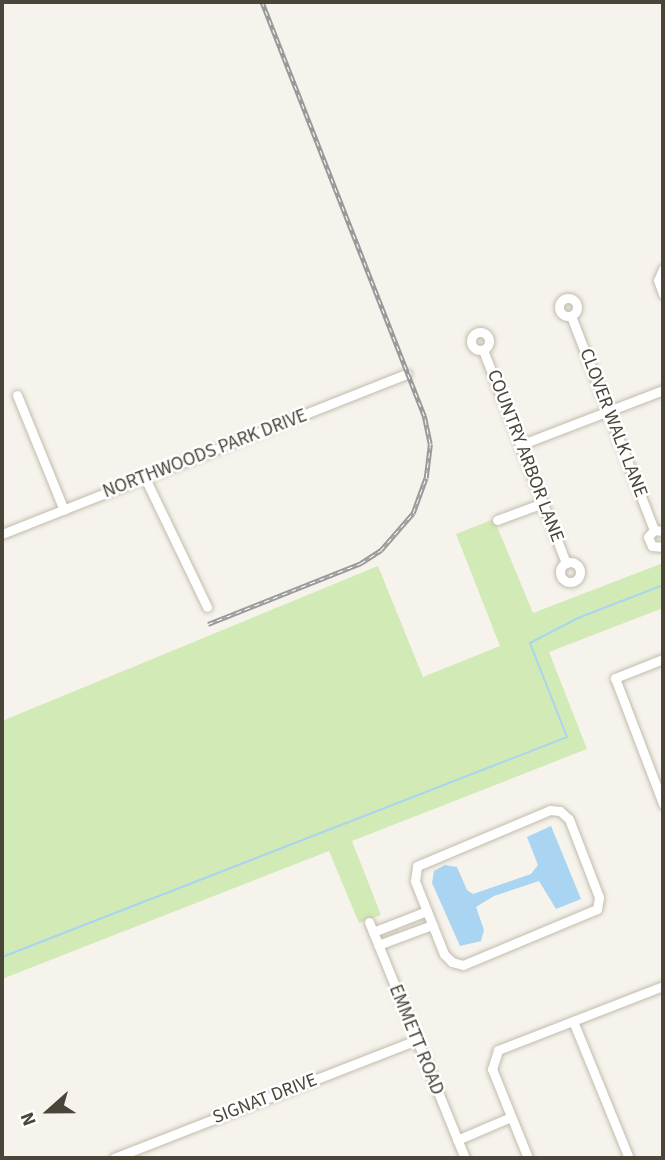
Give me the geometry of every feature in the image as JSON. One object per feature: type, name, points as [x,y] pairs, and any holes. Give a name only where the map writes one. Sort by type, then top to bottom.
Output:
[{"type":"street","points":[[661,271],[663,294]]},
{"type":"street","name":"CLOVER WALK LANE","points":[[571,316],[659,530],[650,544],[663,547]]},
{"type":"street","name":"COUNTRY ARBOR LANE","points":[[483,350],[566,563]]},
{"type":"street","name":"NORTHWOODS PARK DRIVE","points":[[2,534],[407,374]]},
{"type":"street","points":[[520,445],[663,390]]},
{"type":"street","points":[[17,395],[64,510]]},
{"type":"street","points":[[145,478],[207,607]]},
{"type":"street","points":[[497,520],[543,503]]},
{"type":"street","points":[[663,659],[615,678],[663,804]]},
{"type":"street","points":[[556,810],[569,819],[599,897],[597,909],[463,965],[452,962],[427,911],[415,870],[421,861],[556,810]]},
{"type":"street","points":[[373,932],[427,911]]},
{"type":"street","points":[[402,921],[407,934]]},
{"type":"street","name":"EMMETT ROAD","points":[[369,922],[465,1158]]},
{"type":"street","points":[[378,946],[432,925]]},
{"type":"street","points":[[528,1158],[492,1059],[498,1050],[663,986]]},
{"type":"street","points":[[573,1021],[628,1156]]},
{"type":"street","name":"SIGNAT DRIVE","points":[[114,1158],[416,1040]]},
{"type":"street","points":[[457,1140],[511,1117]]},
{"type":"green space","points":[[494,519],[533,613],[663,563],[663,608],[549,652],[587,749],[352,841],[381,915],[359,923],[329,851],[2,979],[2,721],[378,566],[423,677],[500,646],[456,534]]},
{"type":"water","points":[[551,826],[581,899],[556,909],[539,881],[494,896],[476,907],[484,930],[481,941],[460,946],[432,883],[434,871],[445,865],[457,867],[467,890],[473,894],[531,874],[538,865],[527,837]]},
{"type":"waterway","points":[[2,957],[567,737],[530,643],[578,618],[663,585]]},
{"type":"railway","points":[[208,624],[361,563],[381,550],[413,513],[426,478],[430,444],[424,416],[262,2]]}]
